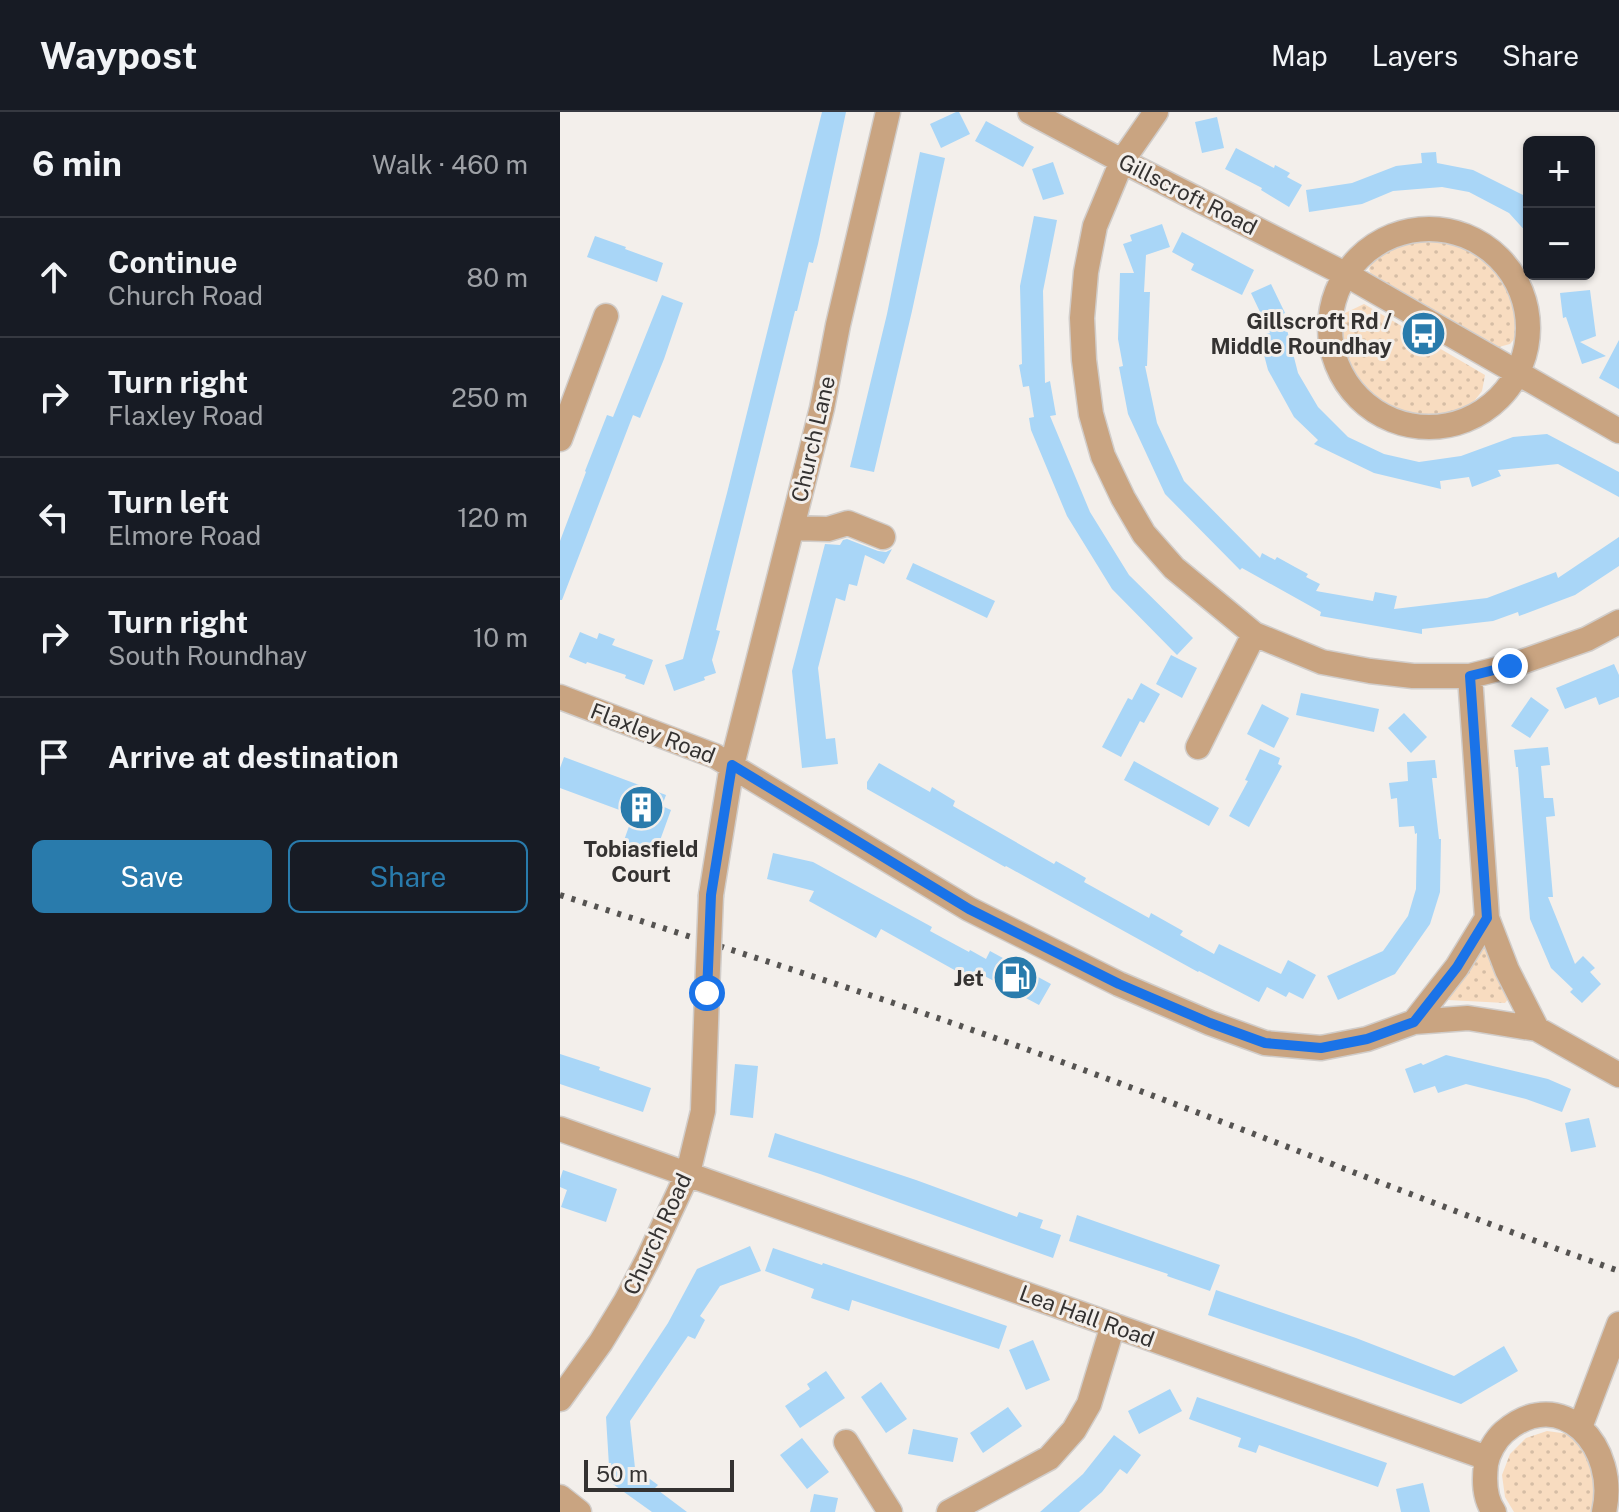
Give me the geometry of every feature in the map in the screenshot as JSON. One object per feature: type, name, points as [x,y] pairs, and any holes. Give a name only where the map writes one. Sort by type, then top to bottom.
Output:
[{"type":"street","name":"Church Lane","points":[[732,765],[822,408],[838,325],[888,112]]},
{"type":"street","name":"Gillscroft Road","points":[[1030,112],[1347,275],[1619,431]]},
{"type":"street","points":[[1156,112],[1122,161],[1095,226],[1086,272],[1082,318],[1091,414],[1103,456],[1144,534],[1174,568],[1254,634],[1322,662],[1370,671],[1413,676],[1470,676],[1510,666],[1587,639],[1619,622]]},
{"type":"street","points":[[1422,227],[1450,230],[1484,243],[1504,260],[1521,283],[1529,305],[1528,337],[1515,372],[1493,404],[1469,423],[1416,428],[1384,420],[1369,411],[1344,382],[1332,345],[1330,323],[1347,275],[1366,251],[1392,235],[1422,227]]},
{"type":"street","points":[[560,439],[606,316]]},
{"type":"street","points":[[792,528],[828,529],[848,523],[883,537]]},
{"type":"street","points":[[1198,747],[1254,634]]},
{"type":"street","points":[[1470,676],[1487,918],[1507,970],[1537,1029]]},
{"type":"street","name":"Flaxley Road","points":[[562,703],[715,756],[969,909],[1119,984],[1265,1043],[1321,1048],[1367,1039],[1414,1022],[1468,1018],[1537,1029],[1619,1075]]},
{"type":"street","name":"Church Road","points":[[560,1399],[626,1301],[688,1173],[703,1111],[711,895],[732,765]]},
{"type":"street","points":[[1414,1022],[1457,967],[1487,918]]},
{"type":"street","name":"Lea Hall Road","points":[[560,1129],[1487,1458]]},
{"type":"street","points":[[1582,1422],[1619,1324]]},
{"type":"street","points":[[949,1512],[1049,1458],[1074,1430],[1089,1404],[1113,1325]]},
{"type":"street","points":[[1494,1512],[1484,1482],[1487,1458],[1498,1438],[1515,1423],[1537,1415],[1560,1414],[1582,1422],[1599,1437],[1611,1457],[1614,1480],[1611,1507]]},
{"type":"street","points":[[846,1442],[890,1512]]},
{"type":"street","points":[[560,1497],[579,1512]]},
{"type":"shaded area","points":[[1445,238],[1479,246],[1504,268],[1521,297],[1520,332],[1510,344],[1495,348],[1374,283],[1369,269],[1375,256],[1396,240]]},
{"type":"shaded area","points":[[1364,304],[1485,375],[1482,391],[1472,404],[1442,418],[1407,415],[1375,401],[1346,360],[1339,325],[1345,313]]},
{"type":"shaded area","points":[[1484,948],[1497,964],[1509,998],[1505,1003],[1448,1000],[1473,956]]},
{"type":"shaded area","points":[[1547,1431],[1569,1434],[1600,1465],[1595,1508],[1590,1512],[1514,1512],[1505,1497],[1502,1475],[1510,1454],[1526,1438]]},
{"type":"building","points":[[822,112],[846,112],[818,244],[813,263],[809,262],[795,311],[716,630],[720,631],[712,660],[716,673],[674,691],[665,665],[683,659]]},
{"type":"building","points":[[959,112],[970,134],[941,148],[930,124]]},
{"type":"building","points":[[1217,117],[1224,148],[1202,153],[1195,122]]},
{"type":"building","points":[[986,121],[1034,147],[1023,167],[975,141]]},
{"type":"building","points":[[1236,148],[1290,173],[1287,177],[1302,185],[1289,207],[1262,188],[1225,169]]},
{"type":"building","points":[[920,152],[945,158],[874,472],[850,467],[887,314]]},
{"type":"building","points":[[1436,152],[1437,163],[1473,170],[1523,195],[1523,228],[1509,213],[1469,192],[1442,187],[1393,191],[1362,204],[1309,212],[1306,190],[1352,183],[1396,166],[1422,163],[1421,153]]},
{"type":"building","points":[[1053,162],[1064,194],[1043,200],[1032,169]]},
{"type":"building","points":[[1034,216],[1057,220],[1043,291],[1045,383],[1050,381],[1056,415],[1050,416],[1090,512],[1129,575],[1193,638],[1177,655],[1112,589],[1067,516],[1031,430],[1029,418],[1034,417],[1029,386],[1023,387],[1019,365],[1022,364],[1020,286]]},
{"type":"building","points":[[1162,224],[1170,247],[1146,255],[1144,292],[1150,292],[1145,366],[1157,423],[1184,481],[1260,558],[1262,553],[1275,560],[1277,557],[1308,574],[1306,577],[1320,584],[1316,591],[1373,601],[1375,592],[1397,596],[1394,609],[1487,598],[1556,572],[1558,578],[1619,537],[1619,566],[1575,595],[1519,616],[1518,612],[1493,621],[1422,629],[1422,634],[1320,616],[1321,612],[1242,568],[1240,570],[1165,494],[1128,414],[1119,367],[1123,366],[1118,339],[1120,273],[1134,273],[1123,244],[1132,241],[1130,235]]},
{"type":"building","points":[[1182,232],[1254,270],[1242,295],[1191,270],[1194,264],[1172,252]]},
{"type":"building","points":[[595,236],[663,263],[657,282],[587,257]]},
{"type":"building","points":[[1271,284],[1285,313],[1298,373],[1318,407],[1348,437],[1384,454],[1419,462],[1461,456],[1513,437],[1547,434],[1619,472],[1619,497],[1558,464],[1498,470],[1501,476],[1472,487],[1469,477],[1440,481],[1441,489],[1374,473],[1314,444],[1318,440],[1294,417],[1268,370],[1259,336],[1270,333],[1251,293]]},
{"type":"building","points":[[1590,290],[1596,336],[1580,342],[1606,356],[1582,364],[1566,317],[1563,318],[1560,293]]},
{"type":"building","points":[[662,295],[683,303],[640,418],[633,415],[560,600],[560,541],[607,415],[613,417]]},
{"type":"building","points":[[1619,340],[1619,389],[1599,378]]},
{"type":"building","points":[[847,539],[878,551],[892,549],[884,564],[865,555],[857,586],[849,584],[845,601],[836,598],[818,668],[826,739],[835,738],[838,764],[802,768],[792,671],[825,544],[840,545]]},
{"type":"building","points":[[913,563],[995,601],[987,618],[906,579]]},
{"type":"building","points":[[580,632],[597,639],[599,633],[615,639],[612,645],[653,660],[644,685],[625,678],[626,675],[569,657]]},
{"type":"building","points":[[1171,655],[1197,668],[1182,698],[1156,684]]},
{"type":"building","points":[[1614,664],[1619,675],[1619,697],[1599,705],[1596,697],[1565,709],[1556,688]]},
{"type":"building","points":[[1141,683],[1160,694],[1144,723],[1140,721],[1121,757],[1102,747],[1128,698],[1132,700]]},
{"type":"building","points":[[1301,693],[1379,709],[1374,732],[1296,715]]},
{"type":"building","points":[[1531,697],[1549,710],[1530,738],[1511,726]]},
{"type":"building","points":[[1262,704],[1289,718],[1274,748],[1247,734]]},
{"type":"building","points":[[1404,713],[1427,737],[1411,753],[1388,728]]},
{"type":"building","points":[[1548,747],[1550,765],[1541,766],[1544,798],[1553,798],[1555,816],[1546,817],[1553,897],[1548,897],[1575,964],[1583,956],[1595,968],[1590,972],[1601,984],[1582,1003],[1570,992],[1573,989],[1551,968],[1530,919],[1514,750]]},
{"type":"building","points":[[1260,749],[1280,758],[1278,764],[1282,766],[1249,827],[1229,816],[1248,781],[1245,780]]},
{"type":"building","name":"Tobiasfield Court","points":[[564,757],[666,795],[662,806],[671,810],[654,857],[622,846],[633,815],[560,788],[560,768]]},
{"type":"building","points":[[1435,760],[1437,778],[1432,778],[1441,839],[1440,892],[1430,924],[1395,974],[1338,1000],[1327,976],[1383,951],[1408,916],[1416,889],[1417,833],[1414,826],[1399,827],[1397,798],[1391,799],[1389,783],[1408,781],[1407,762]]},
{"type":"building","points":[[1134,761],[1219,808],[1209,826],[1124,780]]},
{"type":"building","points":[[879,763],[930,792],[932,787],[955,801],[953,806],[1054,864],[1056,861],[1086,878],[1084,882],[1149,918],[1151,913],[1183,931],[1180,935],[1214,954],[1219,944],[1281,974],[1288,960],[1316,975],[1303,999],[1289,992],[1286,997],[1267,987],[1259,1002],[1198,972],[867,789],[867,782]]},
{"type":"building","points":[[773,853],[813,862],[932,927],[930,931],[969,952],[986,959],[990,951],[1051,984],[1039,1005],[977,972],[972,982],[881,929],[876,938],[809,901],[814,891],[767,879]]},
{"type":"building","points":[[560,1054],[651,1088],[643,1112],[560,1084]]},
{"type":"building","points":[[1446,1055],[1548,1079],[1571,1089],[1562,1112],[1466,1084],[1438,1093],[1435,1086],[1414,1093],[1405,1069]]},
{"type":"building","points":[[735,1064],[758,1066],[753,1118],[730,1115]]},
{"type":"building","points":[[1589,1118],[1596,1147],[1571,1152],[1565,1123]]},
{"type":"building","points":[[775,1133],[1017,1217],[1019,1212],[1043,1220],[1040,1228],[1061,1235],[1053,1258],[768,1157]]},
{"type":"building","points":[[563,1170],[617,1189],[606,1222],[561,1207],[567,1190],[560,1187]]},
{"type":"building","points":[[1077,1215],[1220,1265],[1210,1291],[1069,1241]]},
{"type":"building","points":[[750,1246],[761,1271],[720,1286],[700,1316],[705,1320],[695,1339],[688,1336],[630,1421],[635,1468],[687,1512],[652,1512],[610,1482],[606,1417],[668,1323],[697,1269]]},
{"type":"building","points":[[773,1248],[1007,1326],[999,1349],[852,1300],[849,1311],[811,1298],[814,1289],[765,1271]]},
{"type":"building","points":[[1216,1290],[1356,1338],[1454,1376],[1504,1346],[1518,1371],[1461,1404],[1208,1315]]},
{"type":"building","points":[[1033,1340],[1050,1380],[1026,1390],[1009,1350]]},
{"type":"building","points":[[826,1371],[845,1398],[800,1428],[785,1406],[810,1389],[807,1384]]},
{"type":"building","points":[[881,1382],[907,1419],[886,1433],[861,1397]]},
{"type":"building","points":[[1170,1389],[1182,1411],[1139,1434],[1128,1411]]},
{"type":"building","points":[[1197,1397],[1387,1463],[1378,1487],[1259,1445],[1256,1453],[1238,1447],[1241,1438],[1189,1419]]},
{"type":"building","points":[[1008,1407],[1022,1426],[983,1453],[970,1433]]},
{"type":"building","points":[[913,1429],[958,1438],[953,1462],[908,1454]]},
{"type":"building","points":[[1114,1435],[1141,1455],[1127,1474],[1120,1469],[1102,1492],[1079,1512],[1040,1512],[1083,1474]]},
{"type":"building","points":[[802,1438],[829,1472],[807,1489],[780,1455]]},
{"type":"building","points":[[1423,1483],[1430,1512],[1401,1512],[1396,1489]]},
{"type":"building","points":[[814,1494],[838,1498],[835,1512],[810,1512]]},
{"type":"railway","points":[[560,895],[1007,1042],[1619,1271]]},
{"type":"place","name":"Gillscroft Rd / Middle Roundhay","points":[[1423,334]]},
{"type":"place","name":"Tobiasfield Court","points":[[641,808]]},
{"type":"place","name":"Jet","points":[[1015,978]]},
{"type":"route","points":[[707,993],[711,895],[732,765],[969,909],[1119,984],[1210,1023],[1265,1043],[1321,1048],[1367,1039],[1414,1022],[1457,967],[1487,918],[1470,676],[1510,666]]}]
